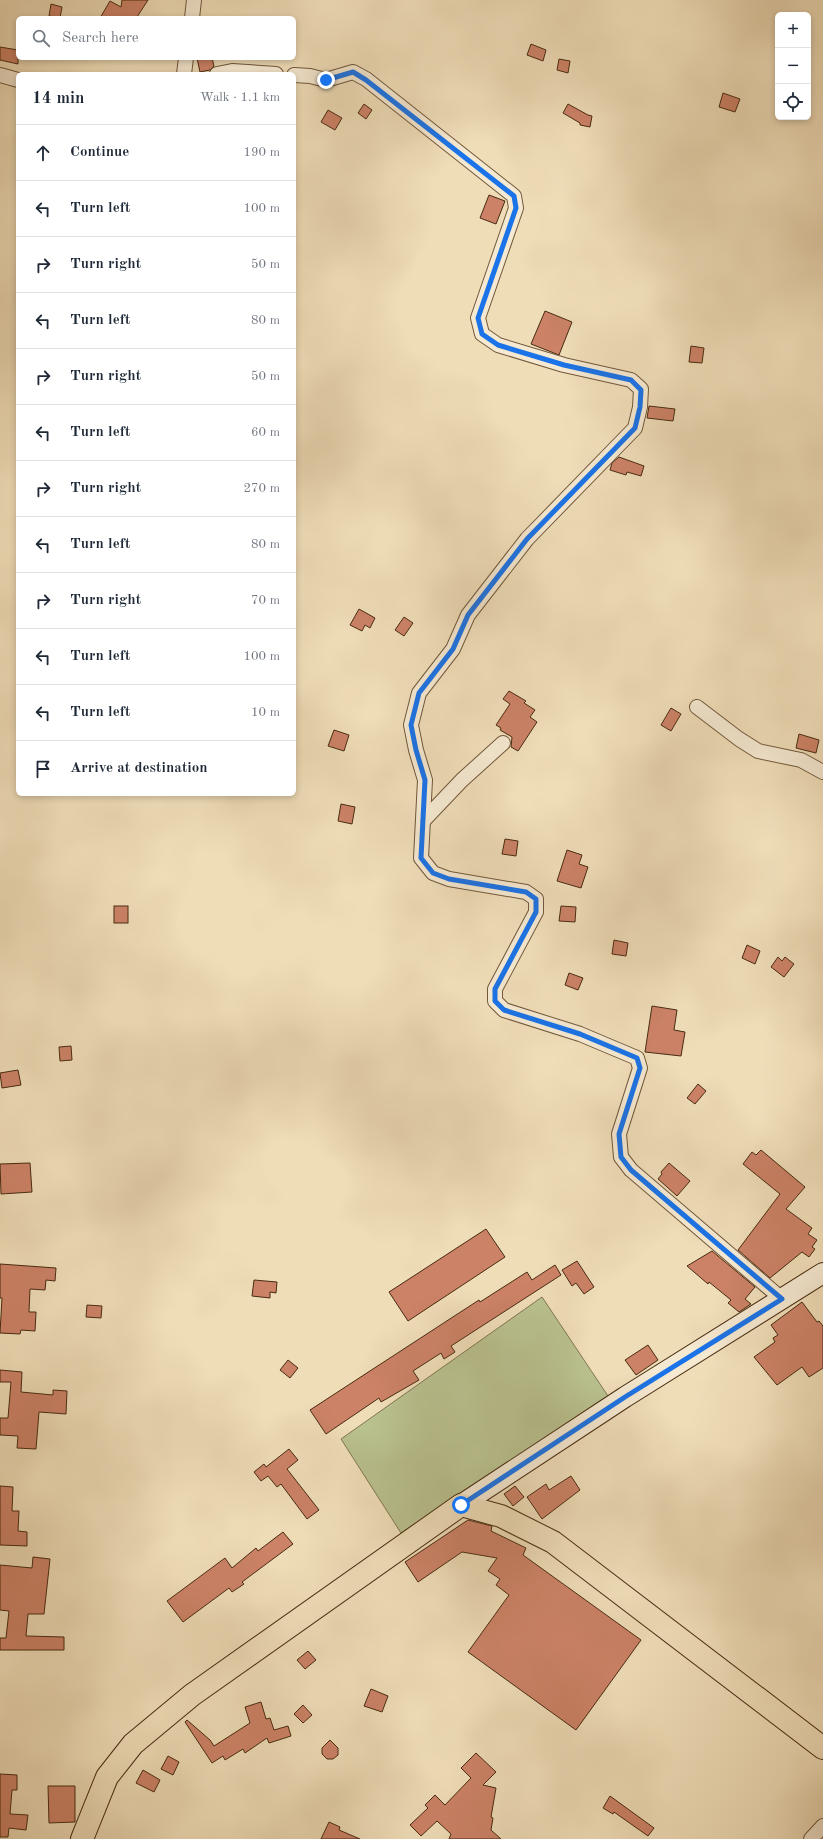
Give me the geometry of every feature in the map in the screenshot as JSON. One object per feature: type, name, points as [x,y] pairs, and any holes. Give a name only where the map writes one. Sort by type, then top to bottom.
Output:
[{"type":"main road","points":[[82,1839],[107,1778],[132,1744],[192,1695],[461,1505],[625,1397],[823,1274]]},
{"type":"main road","points":[[461,1505],[501,1516],[553,1542],[823,1748]]},
{"type":"street","points":[[192,16],[194,0]]},
{"type":"street","points":[[184,72],[186,60]]},
{"type":"street","points":[[227,72],[247,72]]},
{"type":"street","points":[[296,75],[310,76],[326,80],[353,72],[366,80],[514,196],[516,208],[478,318],[482,334],[498,345],[564,365],[631,380],[641,390],[640,407],[635,428],[527,539],[468,615],[453,649],[419,693],[411,725],[416,750],[425,780],[421,858],[433,873],[449,879],[526,892],[536,899],[536,912],[495,989],[495,1001],[504,1010],[580,1034],[637,1058],[640,1068],[619,1134],[621,1157],[631,1170],[782,1299]]},
{"type":"street","points":[[0,75],[16,79]]},
{"type":"street","points":[[697,707],[739,739],[758,751],[801,760],[823,772]]},
{"type":"street","points":[[424,820],[462,780],[503,743]]},
{"type":"street","points":[[811,1839],[823,1826]]},
{"type":"green space","points":[[542,1297],[608,1396],[401,1533],[341,1439]]},
{"type":"building","points":[[122,0],[148,0],[138,16],[101,16],[110,1],[121,7]]},
{"type":"building","points":[[51,4],[62,7],[60,16],[49,16]]},
{"type":"building","points":[[531,44],[546,50],[543,61],[527,55]]},
{"type":"building","points":[[0,47],[16,50],[16,60],[18,60],[18,64],[0,60]]},
{"type":"building","points":[[559,59],[570,61],[568,73],[557,70]]},
{"type":"building","points":[[197,60],[212,60],[214,66],[210,70],[200,72]]},
{"type":"building","points":[[723,93],[740,99],[735,112],[719,107]]},
{"type":"building","points":[[364,104],[372,110],[366,119],[358,113]]},
{"type":"building","points":[[568,104],[592,116],[590,127],[580,125],[580,123],[563,113]]},
{"type":"building","points":[[328,110],[342,118],[335,130],[321,122]]},
{"type":"building","points":[[489,195],[505,201],[496,224],[480,218]]},
{"type":"building","points":[[545,311],[572,322],[559,355],[531,344]]},
{"type":"building","points":[[691,346],[704,348],[702,363],[689,362]]},
{"type":"building","points":[[649,406],[675,409],[673,421],[647,418]]},
{"type":"building","points":[[619,457],[644,466],[641,476],[627,472],[626,475],[610,470],[612,463]]},
{"type":"building","points":[[359,609],[375,618],[370,628],[365,625],[362,631],[350,625]]},
{"type":"building","points":[[404,617],[413,623],[404,636],[395,630]]},
{"type":"building","points":[[509,691],[526,701],[524,703],[535,710],[530,717],[537,722],[518,751],[511,747],[512,737],[500,730],[501,728],[496,725],[510,704],[503,699]]},
{"type":"building","points":[[671,708],[681,714],[671,731],[661,725]]},
{"type":"building","points":[[334,730],[349,735],[344,751],[328,746]]},
{"type":"building","points":[[799,734],[819,740],[816,753],[796,748]]},
{"type":"building","points":[[341,804],[355,807],[352,824],[338,821]]},
{"type":"building","points":[[505,839],[518,841],[516,856],[502,854]]},
{"type":"building","points":[[567,850],[582,855],[579,864],[588,867],[581,888],[557,881]]},
{"type":"building","points":[[114,906],[128,906],[128,923],[114,923]]},
{"type":"building","points":[[561,906],[576,907],[575,922],[559,921]]},
{"type":"building","points":[[614,940],[628,943],[626,956],[612,954]]},
{"type":"building","points":[[747,945],[760,951],[755,964],[742,958]]},
{"type":"building","points":[[778,957],[782,961],[785,957],[794,964],[784,977],[771,967]]},
{"type":"building","points":[[569,973],[583,978],[578,990],[565,985]]},
{"type":"building","points":[[652,1006],[677,1010],[674,1030],[685,1032],[681,1056],[645,1052]]},
{"type":"building","points":[[71,1046],[72,1060],[60,1061],[59,1047]]},
{"type":"building","points":[[18,1070],[21,1085],[2,1088],[0,1073]]},
{"type":"building","points":[[698,1084],[706,1091],[695,1104],[687,1098]]},
{"type":"building","points":[[761,1150],[805,1187],[786,1209],[812,1228],[808,1234],[817,1240],[812,1247],[815,1249],[809,1257],[802,1252],[770,1278],[738,1250],[780,1194],[743,1164],[752,1152],[756,1155]]},
{"type":"building","points":[[30,1163],[32,1192],[1,1194],[0,1164]]},
{"type":"building","points":[[669,1163],[690,1181],[677,1196],[658,1179],[662,1174],[661,1172]]},
{"type":"building","points":[[486,1229],[505,1257],[408,1321],[389,1292]]},
{"type":"building","points":[[712,1251],[755,1287],[745,1299],[751,1304],[739,1312],[728,1303],[731,1300],[709,1282],[708,1284],[687,1266]]},
{"type":"building","points":[[577,1261],[594,1287],[584,1294],[576,1283],[572,1286],[562,1270]]},
{"type":"building","points":[[0,1264],[56,1268],[55,1281],[46,1280],[45,1290],[30,1289],[29,1312],[36,1312],[35,1331],[21,1330],[20,1334],[0,1333],[2,1298],[0,1298]]},
{"type":"building","points":[[555,1265],[561,1275],[451,1346],[455,1352],[444,1359],[441,1353],[413,1371],[419,1380],[381,1402],[379,1398],[326,1434],[310,1410],[479,1300],[480,1302],[527,1272],[532,1280]]},
{"type":"building","points":[[254,1280],[277,1282],[276,1293],[270,1292],[270,1298],[252,1296]]},
{"type":"building","points":[[802,1302],[817,1322],[819,1321],[823,1326],[823,1368],[809,1377],[802,1367],[777,1385],[754,1357],[775,1342],[773,1338],[778,1335],[771,1325]]},
{"type":"building","points":[[87,1305],[102,1306],[101,1318],[86,1317]]},
{"type":"building","points":[[648,1345],[658,1360],[636,1375],[625,1360]]},
{"type":"building","points":[[288,1360],[298,1368],[290,1378],[280,1370]]},
{"type":"building","points":[[0,1370],[22,1372],[21,1392],[53,1395],[53,1390],[67,1391],[66,1414],[39,1412],[36,1449],[17,1448],[18,1436],[0,1435],[0,1418],[8,1418],[11,1382],[0,1382]]},
{"type":"building","points":[[289,1449],[298,1460],[287,1469],[319,1510],[307,1519],[281,1484],[277,1487],[268,1476],[261,1481],[254,1472],[264,1464],[266,1467]]},
{"type":"building","points":[[571,1476],[580,1490],[542,1519],[527,1497],[546,1484],[549,1490]]},
{"type":"building","points":[[0,1486],[13,1487],[12,1511],[19,1511],[18,1531],[27,1532],[27,1546],[0,1545]]},
{"type":"building","points":[[515,1486],[524,1497],[513,1506],[504,1494]]},
{"type":"building","points":[[468,1520],[492,1526],[491,1531],[526,1548],[523,1555],[641,1640],[576,1730],[468,1652],[509,1595],[496,1585],[500,1579],[488,1571],[497,1558],[462,1552],[418,1582],[405,1562]]},
{"type":"building","points":[[283,1532],[293,1544],[242,1582],[244,1584],[232,1592],[229,1588],[183,1622],[167,1601],[225,1558],[232,1568],[256,1548],[258,1551]]},
{"type":"building","points":[[33,1557],[50,1559],[44,1614],[28,1614],[26,1636],[64,1637],[64,1650],[0,1650],[0,1638],[6,1638],[9,1611],[0,1610],[0,1565],[32,1568]]},
{"type":"building","points":[[308,1651],[316,1660],[305,1669],[297,1660]]},
{"type":"building","points":[[371,1689],[388,1696],[382,1712],[364,1706]]},
{"type":"building","points":[[261,1702],[266,1719],[270,1718],[274,1730],[288,1726],[291,1736],[269,1743],[267,1738],[245,1753],[243,1749],[225,1760],[223,1756],[212,1763],[185,1722],[187,1720],[210,1740],[214,1746],[250,1723],[245,1707]]},
{"type":"building","points":[[303,1705],[312,1715],[303,1723],[294,1714]]},
{"type":"building","points":[[330,1740],[338,1748],[338,1755],[333,1759],[327,1759],[322,1754],[322,1748]]},
{"type":"building","points":[[476,1753],[496,1772],[483,1785],[496,1788],[491,1817],[493,1818],[491,1830],[501,1839],[449,1839],[451,1834],[437,1821],[421,1836],[410,1825],[428,1808],[425,1805],[435,1795],[445,1805],[471,1778],[461,1768]]},
{"type":"building","points":[[168,1756],[179,1762],[173,1775],[161,1769]]},
{"type":"building","points":[[143,1770],[160,1780],[154,1792],[136,1783]]},
{"type":"building","points":[[0,1774],[17,1775],[17,1790],[12,1790],[10,1814],[28,1815],[26,1830],[9,1828],[8,1837],[0,1837]]},
{"type":"building","points":[[48,1786],[75,1786],[75,1822],[49,1823]]},
{"type":"building","points":[[610,1796],[654,1828],[648,1836],[614,1812],[613,1814],[603,1808]]},
{"type":"building","points":[[329,1822],[340,1827],[339,1830],[360,1839],[321,1839]]},
{"type":"route","points":[[326,80],[353,72],[366,80],[514,196],[516,208],[478,318],[482,334],[498,345],[564,365],[631,380],[641,390],[640,407],[635,428],[527,539],[468,615],[453,649],[419,693],[411,725],[416,750],[425,780],[421,858],[433,873],[449,879],[526,892],[536,899],[536,912],[495,989],[495,1001],[504,1010],[580,1034],[637,1058],[640,1068],[619,1134],[621,1157],[631,1170],[782,1299],[625,1397],[461,1505]]}]
